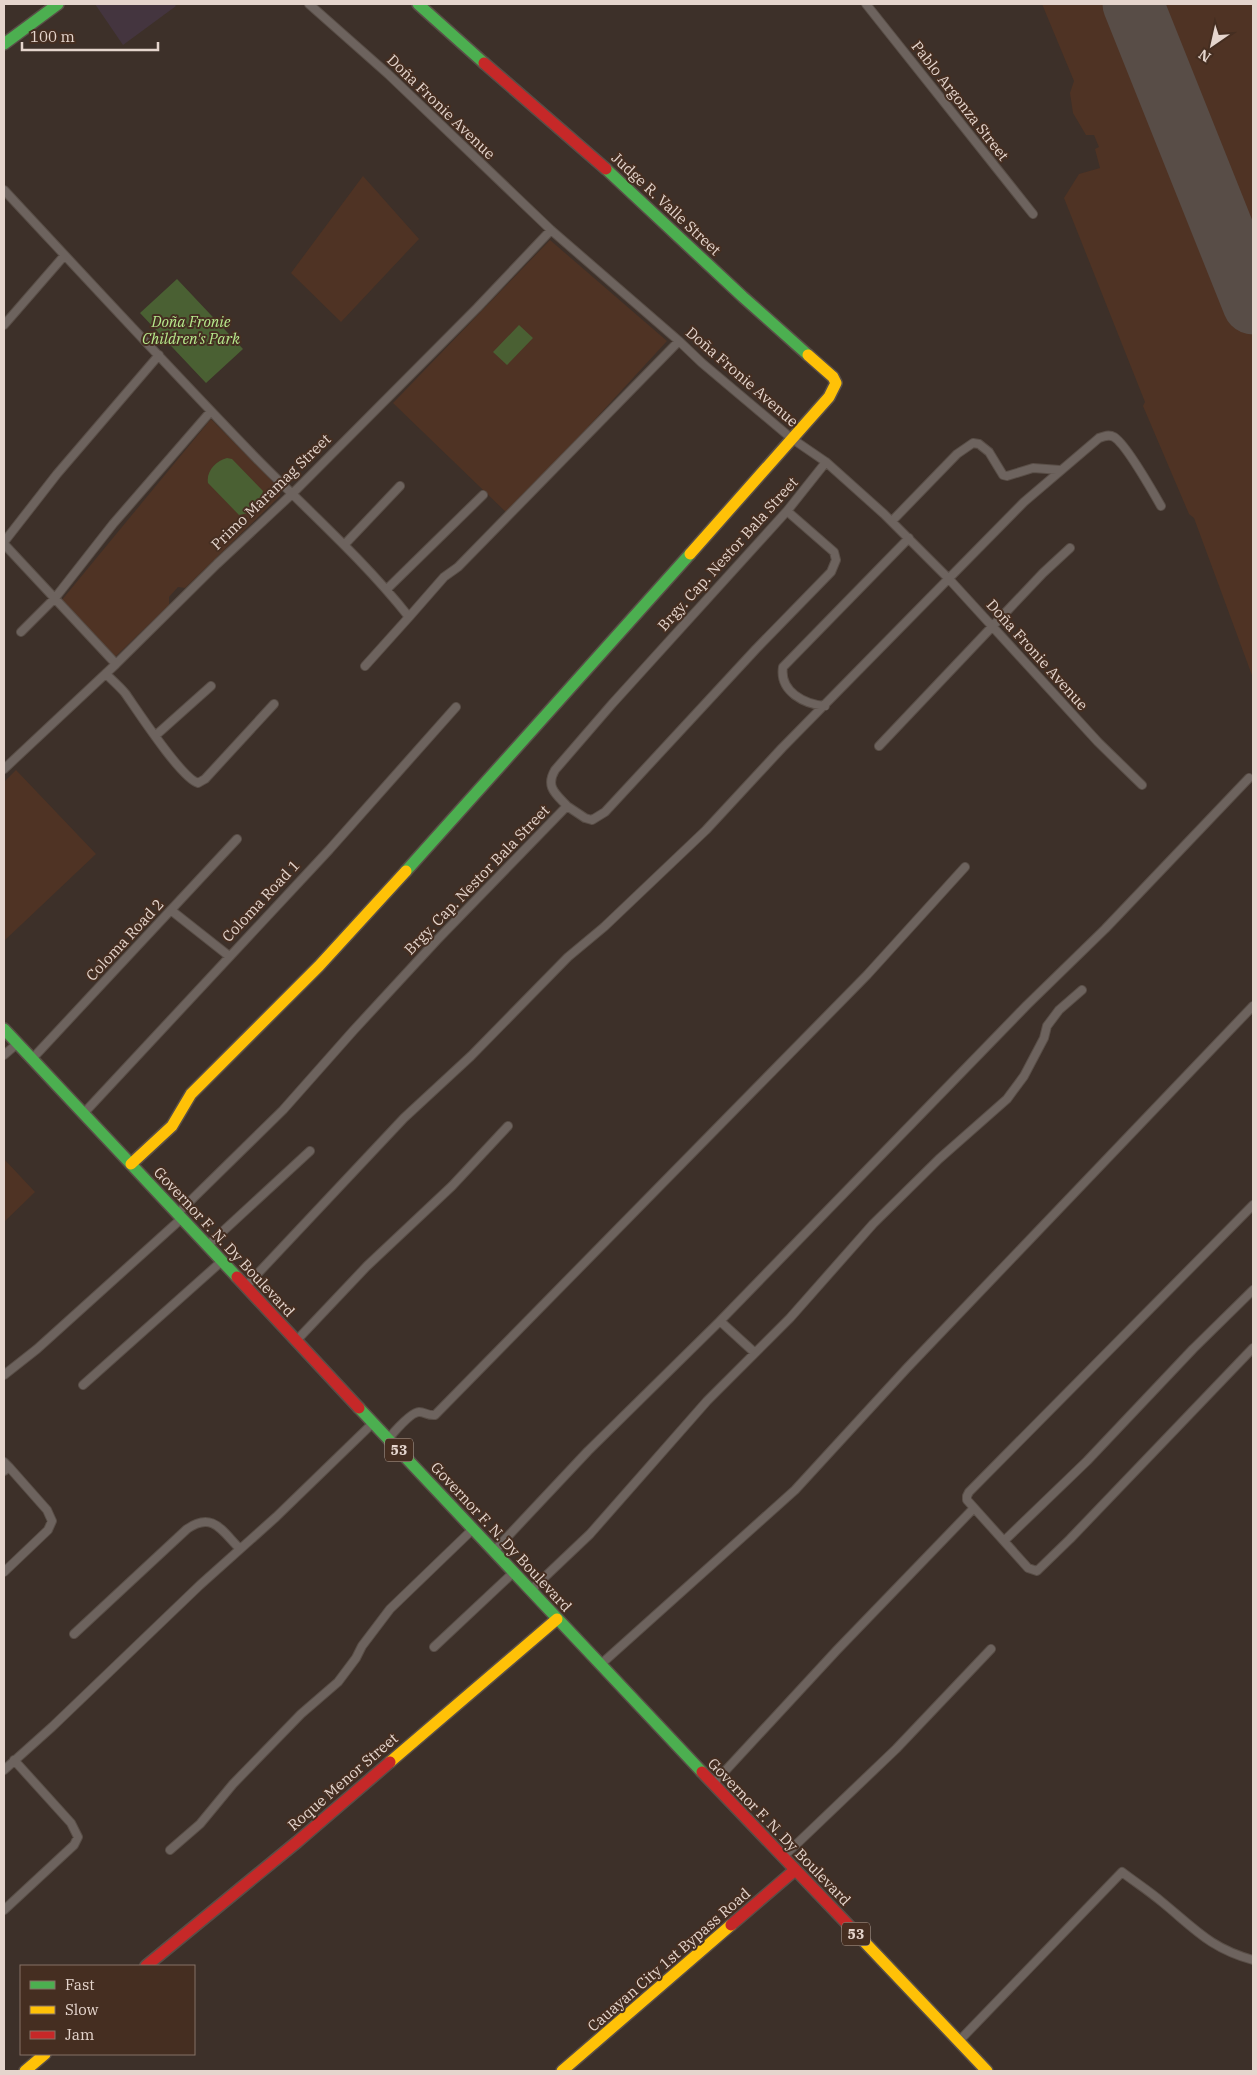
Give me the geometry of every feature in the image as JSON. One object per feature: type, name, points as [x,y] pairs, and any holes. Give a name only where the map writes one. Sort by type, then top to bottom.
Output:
[{"type":"main road","points":[[4,44],[58,4]]},
{"type":"main road","name":"Judge R. Valle Street","points":[[131,1164],[172,1126],[191,1094],[319,966],[541,722],[791,438],[834,388],[836,383],[833,377],[743,297],[582,146],[540,113],[418,4]]},
{"type":"main road","name":"Governor F. N. Dy Boulevard","points":[[4,1029],[84,1112],[600,1665],[959,2041]]},
{"type":"main road","name":"Roque Menor Street","points":[[147,1965],[297,1842],[558,1619]]},
{"type":"main road","name":"Cauayan City 1st Bypass Road","points":[[562,2071],[795,1870]]},
{"type":"main road","name":"53","points":[[959,2041],[987,2071]]},
{"type":"main road","points":[[25,2071],[44,2055]]},
{"type":"street","name":"Doña Fronie Avenue","points":[[309,4],[374,61],[551,230],[702,363],[791,438],[826,462],[892,522],[949,579],[1098,742],[1142,785]]},
{"type":"street","name":"Pablo Argonza Street","points":[[866,4],[1033,214]]},
{"type":"street","points":[[4,190],[211,411],[292,494],[345,544],[357,560],[387,589],[409,617]]},
{"type":"street","name":"Primo Maramag Street","points":[[4,769],[106,674],[217,564],[292,494],[477,308],[551,230]]},
{"type":"street","points":[[4,325],[64,256]]},
{"type":"street","points":[[365,666],[444,577],[464,560],[679,341]]},
{"type":"street","points":[[116,664],[4,543],[57,474],[159,355]]},
{"type":"street","points":[[20,632],[55,598],[113,524],[211,411]]},
{"type":"street","points":[[246,1286],[404,1118],[471,1056],[568,957],[604,927],[706,830],[871,656],[1024,502],[1060,470],[1099,438],[1106,435],[1113,436],[1121,443],[1149,484],[1161,506]]},
{"type":"street","points":[[892,522],[957,454],[973,444],[985,448],[1003,475],[1007,476],[1033,468],[1060,470]]},
{"type":"street","name":"Brgy. Cap. Nestor Bala Street","points":[[4,1375],[37,1350],[179,1216],[283,1110],[398,982],[567,806],[551,786],[550,781],[555,770],[612,704],[787,511],[826,462]]},
{"type":"street","points":[[345,544],[400,486]]},
{"type":"street","points":[[387,589],[483,495]]},
{"type":"street","points":[[567,806],[577,814],[592,820],[605,812],[756,649],[832,572],[836,560],[834,552],[787,511]]},
{"type":"street","points":[[825,706],[810,704],[800,700],[791,691],[783,678],[783,667],[909,538]]},
{"type":"street","points":[[879,746],[1070,548]]},
{"type":"street","points":[[106,674],[123,692],[189,778],[198,783],[206,779],[274,704]]},
{"type":"street","points":[[155,736],[211,686]]},
{"type":"street","name":"Coloma Road 1","points":[[84,1112],[329,850],[456,707]]},
{"type":"street","points":[[494,1551],[588,1451],[720,1321],[1027,1005],[1105,929],[1249,778]]},
{"type":"street","name":"Coloma Road 2","points":[[32,1059],[172,911],[237,839]]},
{"type":"street","points":[[388,1438],[412,1415],[421,1412],[431,1416],[434,1415],[469,1382],[634,1211],[867,975],[965,867]]},
{"type":"street","points":[[172,911],[229,956]]},
{"type":"street","points":[[531,1590],[590,1534],[707,1401],[790,1318],[873,1224],[940,1159],[1007,1099],[1024,1076],[1044,1038],[1048,1026],[1058,1010],[1082,990]]},
{"type":"street","points":[[600,1665],[795,1490],[913,1361],[1253,1006]]},
{"type":"street","points":[[4,1055],[18,1043]]},
{"type":"street","points":[[296,1340],[367,1266],[452,1186],[508,1126]]},
{"type":"street","points":[[207,1246],[310,1151]]},
{"type":"street","points":[[1253,1205],[970,1492],[967,1500],[1005,1540],[1028,1568],[1034,1571],[1040,1570],[1253,1348]]},
{"type":"street","points":[[83,1385],[222,1261]]},
{"type":"street","points":[[1005,1540],[1087,1461],[1192,1349],[1253,1290]]},
{"type":"street","points":[[720,1321],[755,1353]]},
{"type":"street","points":[[4,1770],[374,1422]]},
{"type":"street","points":[[4,1572],[48,1530],[52,1521],[47,1510],[5,1467]]},
{"type":"street","points":[[714,1783],[837,1650],[974,1508]]},
{"type":"street","points":[[74,1634],[187,1529],[198,1522],[211,1522],[240,1549]]},
{"type":"street","points":[[170,1850],[200,1824],[228,1789],[301,1714],[338,1682],[390,1609],[473,1529]]},
{"type":"street","points":[[434,1647],[514,1572]]},
{"type":"street","points":[[783,1857],[896,1749],[991,1649]]},
{"type":"street","points":[[4,1910],[74,1845],[78,1837],[71,1823],[14,1760]]},
{"type":"street","points":[[959,2041],[1122,1872],[1162,1902],[1209,1942],[1231,1954],[1253,1960]]},
{"type":"shaded area","points":[[95,4],[174,4],[176,6],[123,45]]},
{"type":"shaded area","points":[[1042,4],[1253,4],[1253,678],[1194,518],[1189,514],[1143,406],[1145,402],[1064,198],[1079,174],[1100,168],[1095,149],[1099,147],[1094,135],[1086,135],[1073,113],[1070,93],[1074,81]]},
{"type":"shaded area","points":[[363,176],[419,239],[341,322],[291,273]]},
{"type":"shaded area","points":[[550,240],[667,341],[508,514],[393,403]]},
{"type":"shaded area","points":[[211,419],[280,489],[280,496],[185,588],[178,587],[169,597],[169,605],[115,657],[61,601]]},
{"type":"shaded area","points":[[16,770],[96,854],[4,941],[4,782]]},
{"type":"shaded area","points":[[4,1159],[35,1192],[4,1222]]},
{"type":"green space","name":"Doña Fronie Children's Park","points":[[177,279],[243,349],[206,383],[140,313]]},
{"type":"green space","points":[[519,325],[533,338],[507,365],[493,352]]},
{"type":"green space","points":[[227,458],[232,459],[263,491],[261,501],[263,503],[251,514],[239,515],[208,483],[209,474],[213,467],[219,461]]},
{"type":"runway","points":[[1133,4],[1253,304]]},
{"type":"traffic: fast","points":[[4,44],[58,4]]},
{"type":"traffic: fast","points":[[418,4],[484,63]]},
{"type":"traffic: fast","points":[[606,169],[808,355]]},
{"type":"traffic: fast","points":[[406,871],[690,554]]},
{"type":"traffic: fast","points":[[4,1029],[237,1277]]},
{"type":"traffic: fast","points":[[359,1408],[702,1772]]},
{"type":"traffic: slow","points":[[690,554],[829,397],[836,383],[833,377],[808,355]]},
{"type":"traffic: slow","points":[[131,1164],[172,1126],[191,1094],[319,966],[406,871]]},
{"type":"traffic: slow","points":[[390,1762],[557,1619]]},
{"type":"traffic: slow","points":[[562,2071],[731,1925]]},
{"type":"traffic: slow","points":[[856,1933],[987,2071]]},
{"type":"traffic: slow","points":[[25,2071],[44,2055]]},
{"type":"traffic: jam","points":[[484,63],[606,169]]},
{"type":"traffic: jam","points":[[237,1277],[359,1408]]},
{"type":"traffic: jam","points":[[147,1965],[297,1842],[390,1762]]},
{"type":"traffic: jam","points":[[702,1772],[856,1933]]},
{"type":"traffic: jam","points":[[731,1925],[795,1870]]}]
